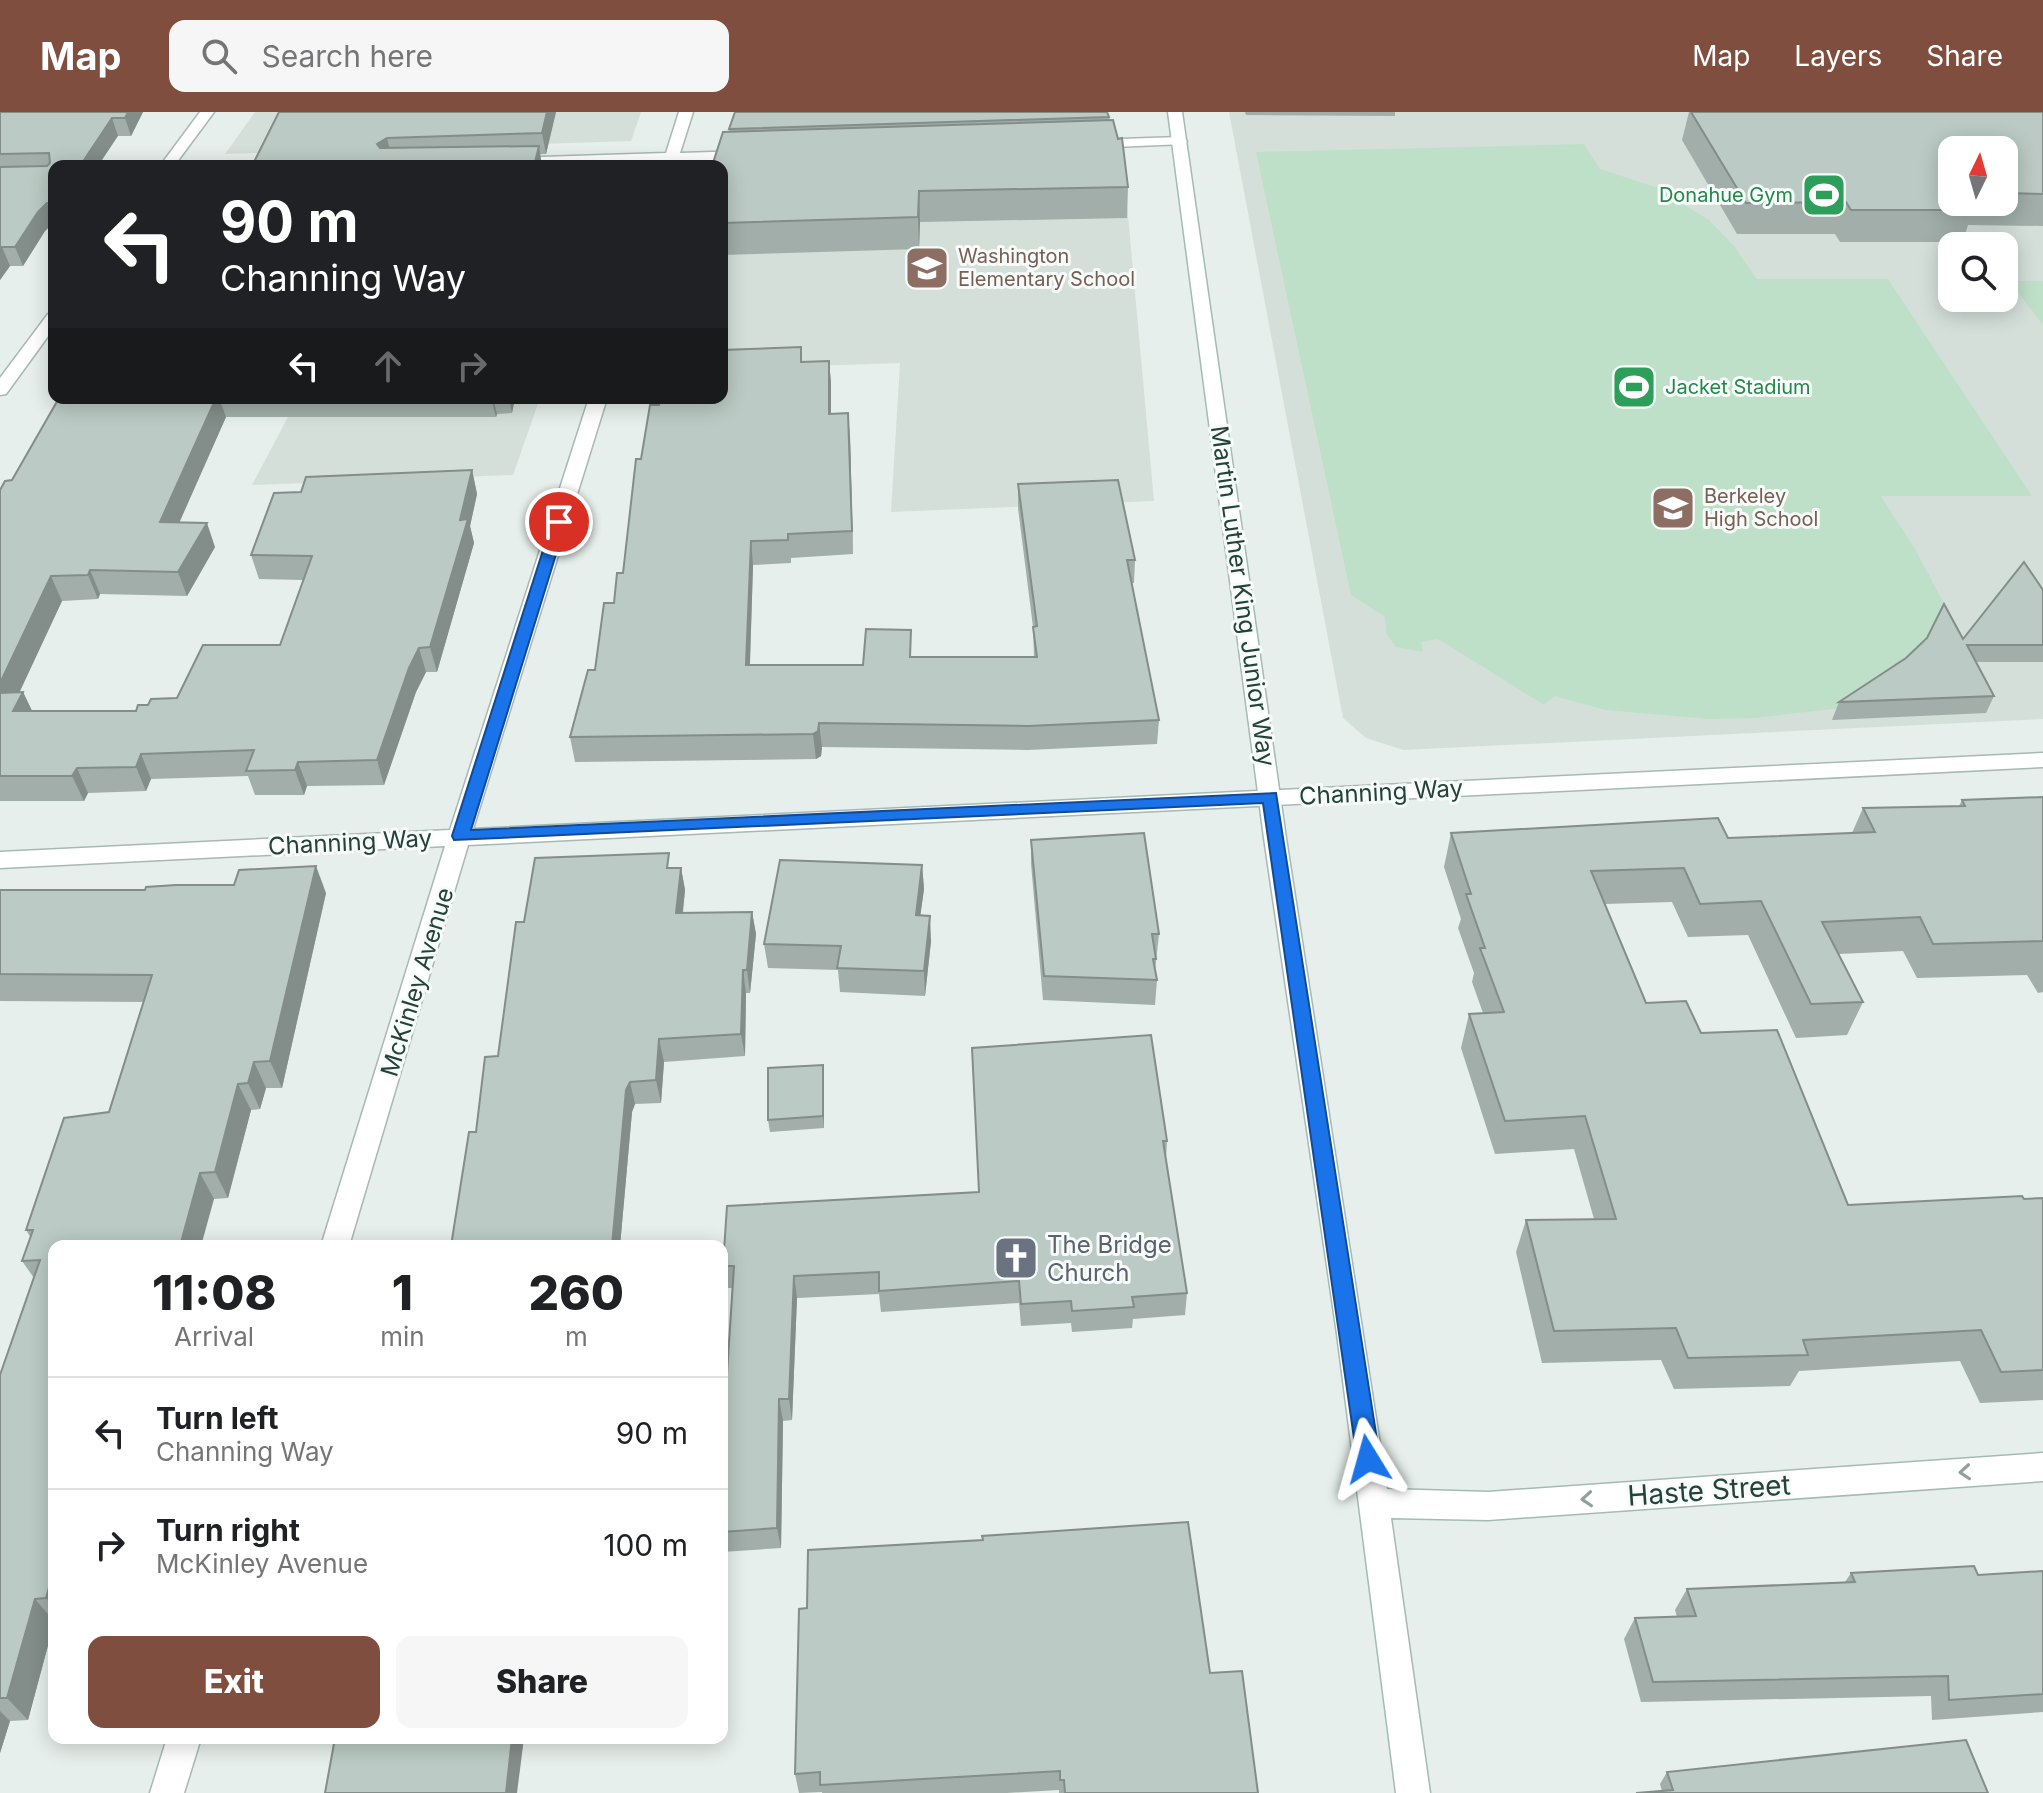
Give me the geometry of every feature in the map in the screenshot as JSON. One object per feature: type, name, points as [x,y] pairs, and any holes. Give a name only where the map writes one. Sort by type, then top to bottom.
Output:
[{"type":"street","points":[[171,160],[207,112]]},
{"type":"street","points":[[672,160],[686,112]]},
{"type":"street","name":"Martin Luther King Junior Way","points":[[1175,112],[1270,797],[1375,1503],[1413,1793]]},
{"type":"street","points":[[1080,144],[1180,141]]},
{"type":"street","points":[[694,160],[761,154]]},
{"type":"street","points":[[0,390],[48,325]]},
{"type":"street","name":"McKinley Avenue","points":[[337,1240],[596,404]]},
{"type":"street","name":"Channing Way","points":[[0,860],[2043,760]]},
{"type":"street","name":"Haste Street","points":[[1375,1503],[1488,1506],[2043,1467]]},
{"type":"street","points":[[167,1793],[182,1744]]},
{"type":"shaded area","points":[[255,112],[641,112],[631,141],[225,154]]},
{"type":"shaded area","name":"Jacket Stadium","points":[[1229,112],[2043,112],[2043,719],[1403,750],[1366,738],[1343,718]]},
{"type":"shaded area","name":"Washington Elementary School","points":[[1123,161],[1154,501],[891,512],[900,363],[728,369],[728,173]]},
{"type":"shaded area","points":[[295,404],[538,404],[513,475],[252,485]]},
{"type":"green space","name":"Jacket Stadium","points":[[1584,144],[1600,169],[1655,187],[1709,220],[1734,246],[1757,279],[1888,279],[2032,496],[1881,496],[1915,549],[1944,603],[1944,635],[1842,708],[1755,718],[1708,719],[1605,710],[1555,696],[1544,705],[1438,639],[1421,642],[1423,652],[1396,647],[1386,633],[1385,617],[1351,595],[1256,152]]},
{"type":"green space","points":[[2018,281],[2043,281],[2043,325],[2018,293]]},
{"type":"building","points":[[0,112],[128,112],[125,118],[112,118],[84,160],[50,160],[49,153],[0,154]]},
{"type":"building","points":[[279,112],[547,112],[542,133],[387,138],[377,144],[380,148],[539,146],[536,160],[255,160]]},
{"type":"building","points":[[735,112],[1107,112],[1109,117],[729,129]]},
{"type":"building","points":[[1691,112],[2043,112],[2043,194],[2018,193],[2018,136],[1938,136],[1938,210],[1851,210],[1846,202],[1746,203]]},
{"type":"building","points":[[1113,120],[1118,139],[1122,138],[1128,187],[919,191],[918,217],[728,223],[728,160],[714,160],[723,132]]},
{"type":"building","points":[[47,166],[48,203],[38,212],[15,247],[2,247],[0,250],[0,167]]},
{"type":"building","points":[[801,347],[801,362],[829,361],[829,414],[848,413],[852,531],[788,534],[788,540],[751,541],[746,665],[863,665],[866,629],[911,630],[910,657],[1037,657],[1033,627],[1037,626],[1018,484],[1118,480],[1135,560],[1127,560],[1159,720],[1028,726],[819,723],[818,731],[813,734],[570,737],[588,670],[595,670],[604,603],[614,603],[617,573],[623,573],[636,459],[641,459],[650,405],[728,404],[728,350]]},
{"type":"building","points":[[56,404],[213,404],[160,522],[207,523],[178,572],[90,570],[88,575],[51,576],[0,683],[0,490],[5,481],[12,480]]},
{"type":"building","points":[[472,470],[460,520],[468,519],[430,647],[419,648],[409,668],[377,760],[298,762],[295,770],[246,771],[254,750],[141,754],[136,767],[77,768],[72,776],[0,776],[0,693],[23,692],[13,711],[136,711],[138,705],[148,705],[151,699],[177,698],[203,645],[280,645],[312,556],[251,555],[274,493],[301,492],[306,477]]},
{"type":"building","points":[[2024,562],[2043,590],[2043,645],[1967,645],[1994,696],[1839,702],[1906,658],[1927,638],[1944,604],[1963,639]]},
{"type":"building","points":[[2043,797],[2043,941],[1933,944],[1920,917],[1822,922],[1863,1002],[1811,1004],[1761,901],[1700,904],[1684,868],[1591,871],[1646,1003],[1686,1001],[1701,1033],[1777,1030],[1848,1205],[2022,1196],[2024,1199],[2043,1198],[2043,1370],[2001,1372],[1981,1330],[1803,1340],[1808,1355],[1688,1358],[1676,1328],[1554,1331],[1526,1220],[1616,1219],[1585,1116],[1505,1121],[1469,1014],[1504,1012],[1480,948],[1485,948],[1466,894],[1471,894],[1451,833],[1718,818],[1728,838],[1875,832],[1863,808],[1965,806],[1962,800]]},
{"type":"building","points":[[1144,833],[1159,934],[1152,934],[1157,980],[1044,976],[1031,840]]},
{"type":"building","points":[[669,853],[667,868],[681,868],[676,913],[752,912],[747,970],[743,970],[741,1034],[659,1039],[656,1080],[630,1082],[626,1090],[613,1240],[452,1240],[469,1132],[476,1132],[485,1057],[498,1056],[516,922],[524,922],[535,858]]},
{"type":"building","points":[[780,860],[922,865],[916,915],[930,916],[924,971],[837,968],[841,946],[764,944]]},
{"type":"building","points":[[316,866],[270,1061],[254,1062],[248,1083],[238,1084],[215,1172],[200,1173],[182,1240],[48,1240],[48,1591],[46,1598],[35,1599],[7,1698],[0,1698],[0,1375],[40,1260],[22,1261],[33,1230],[26,1230],[64,1118],[109,1112],[152,975],[0,974],[0,890],[145,890],[146,887],[176,885],[234,885],[239,870]]},
{"type":"building","points":[[1151,1035],[1167,1141],[1163,1141],[1187,1293],[1132,1297],[1134,1307],[1072,1311],[1071,1301],[1021,1304],[1019,1281],[879,1291],[879,1272],[794,1276],[789,1399],[779,1399],[777,1528],[728,1532],[728,1358],[734,1266],[728,1266],[728,1240],[725,1240],[727,1206],[979,1192],[972,1048]]},
{"type":"building","points":[[823,1065],[823,1116],[768,1120],[768,1068]]},
{"type":"building","points":[[1188,1522],[1210,1673],[1242,1671],[1258,1793],[1065,1793],[1060,1771],[820,1785],[820,1772],[795,1774],[799,1609],[807,1608],[808,1550],[983,1540],[982,1536]]},
{"type":"building","points":[[1974,1566],[1978,1575],[2043,1571],[2043,1694],[1949,1700],[1948,1676],[1653,1682],[1635,1618],[1696,1616],[1687,1589],[1855,1582],[1851,1573]]},
{"type":"building","points":[[1966,1740],[1988,1793],[1636,1793],[1673,1790],[1667,1772]]},
{"type":"building","points":[[334,1744],[511,1744],[506,1793],[325,1793]]},
{"type":"place","name":"Donahue Gym","points":[[1824,195]]},
{"type":"place","name":"Washington Elementary School","points":[[927,268]]},
{"type":"place","name":"Jacket Stadium","points":[[1634,387]]},
{"type":"place","name":"Berkeley High School","points":[[1673,508]]},
{"type":"place","name":"The Bridge Church","points":[[1016,1258]]},
{"type":"route","points":[[559,522],[460,836],[1270,797],[1368,1459]]}]
